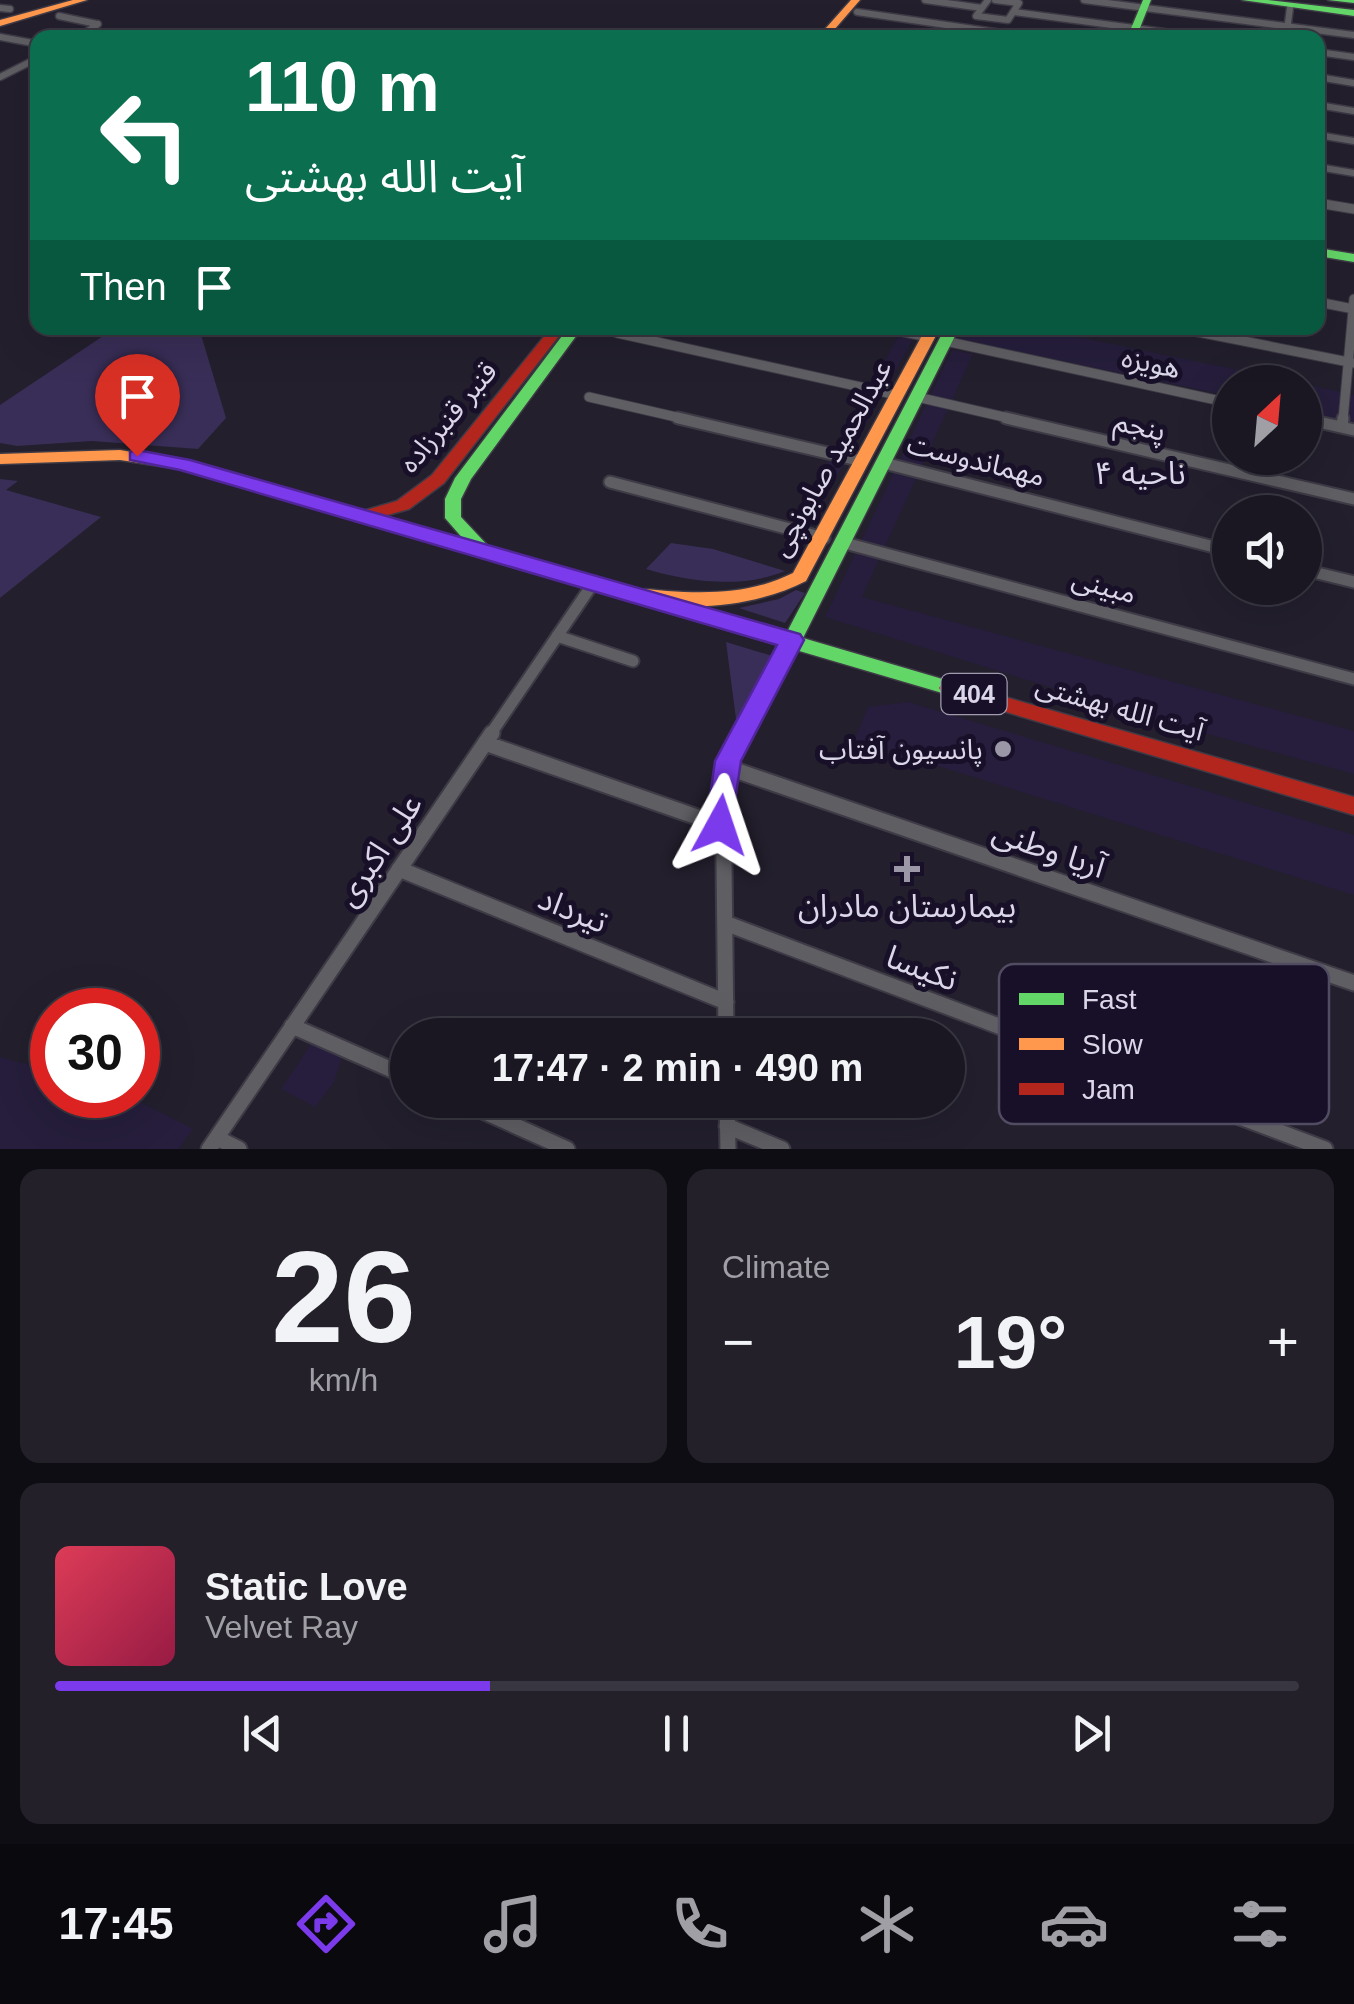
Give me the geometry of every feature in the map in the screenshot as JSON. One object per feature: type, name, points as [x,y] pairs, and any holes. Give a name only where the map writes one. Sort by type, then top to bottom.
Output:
[{"type":"main road","points":[[3,16],[83,0]]},
{"type":"main road","points":[[3,16],[98,0]]},
{"type":"main road","points":[[1246,0],[1333,5],[1354,12]]},
{"type":"main road","points":[[1333,5],[1354,0]]},
{"type":"main road","points":[[836,30],[860,4]]},
{"type":"main road","points":[[1134,30],[1146,4]]},
{"type":"main road","points":[[1325,249],[1354,255]]},
{"type":"main road","name":"قنبر قنبرزاده","points":[[362,517],[403,505],[438,478],[552,335]]},
{"type":"main road","name":"قنبر قنبرزاده","points":[[485,552],[453,518],[452,499],[462,478],[570,335]]},
{"type":"main road","name":"عبدالحمید صابونچی","points":[[792,640],[862,461],[897,395],[939,335]]},
{"type":"main road","name":"عبدالحمید صابونچی","points":[[638,596],[728,597],[782,588],[800,576],[833,540],[884,463],[917,398],[939,335]]},
{"type":"main road","name":"آیت الله بهشتی","points":[[0,458],[152,458],[594,582],[1354,806]]},
{"type":"street","points":[[925,0],[982,8]]},
{"type":"street","points":[[988,0],[976,16],[1008,20],[1019,3],[999,0]]},
{"type":"street","points":[[1084,0],[1146,4],[1310,30]]},
{"type":"street","points":[[860,4],[984,30],[992,18]]},
{"type":"street","points":[[0,8],[3,16]]},
{"type":"street","points":[[60,8],[97,24],[89,30]]},
{"type":"street","points":[[1287,30],[1290,8]]},
{"type":"street","points":[[1014,12],[1116,30]]},
{"type":"street","points":[[1325,32],[1354,36]]},
{"type":"street","points":[[0,37],[30,43]]},
{"type":"street","points":[[1325,53],[1354,57]]},
{"type":"street","points":[[0,77],[30,62]]},
{"type":"street","points":[[0,69],[12,72]]},
{"type":"street","points":[[1325,79],[1354,83]]},
{"type":"street","points":[[1325,106],[1354,110]]},
{"type":"street","points":[[1325,136],[1354,141]]},
{"type":"street","points":[[1325,168],[1354,172]]},
{"type":"street","points":[[1325,204],[1354,209]]},
{"type":"street","points":[[1322,423],[1348,429],[1354,299]]},
{"type":"street","points":[[1325,303],[1354,308]]},
{"type":"street","points":[[626,335],[897,395]]},
{"type":"street","name":"هویزه","points":[[948,335],[1212,399]]},
{"type":"street","points":[[1213,335],[1351,363]]},
{"type":"street","points":[[589,397],[862,461]]},
{"type":"street","name":"پنجم","points":[[917,398],[1354,498]]},
{"type":"street","name":"مهماندوست","points":[[884,463],[1212,546]]},
{"type":"street","name":"مبینی","points":[[610,482],[1354,679]]},
{"type":"street","points":[[1322,574],[1354,582]]},
{"type":"street","name":"علی‌ اکبری","points":[[213,1144],[594,582]]},
{"type":"street","points":[[557,636],[634,661]]},
{"type":"street","points":[[726,1018],[720,825],[726,767],[792,640]]},
{"type":"street","points":[[485,743],[720,825]]},
{"type":"street","name":"آریا وطنی","points":[[726,767],[1296,964]]},
{"type":"street","name":"تیرداد","points":[[399,869],[726,1002]]},
{"type":"street","name":"نکیسا","points":[[725,923],[999,1026]]},
{"type":"street","name":"آریا وطنی","points":[[1329,975],[1354,984]]},
{"type":"street","points":[[292,1026],[390,1070]]},
{"type":"street","points":[[498,1118],[567,1149]]},
{"type":"street","points":[[728,1118],[728,1149]]},
{"type":"street","name":"نکیسا","points":[[1259,1124],[1325,1149]]},
{"type":"street","points":[[728,1126],[782,1149]]},
{"type":"street","points":[[213,1144],[239,1149]]},
{"type":"shaded area","points":[[105,335],[201,335],[226,418],[198,449],[92,441],[17,446],[0,443],[0,405]]},
{"type":"shaded area","points":[[899,335],[915,335],[810,526],[794,521]]},
{"type":"shaded area","points":[[960,335],[1069,335],[1214,365],[1212,392],[959,339]]},
{"type":"shaded area","points":[[952,350],[973,354],[862,597],[1354,731],[1354,774],[1146,717],[825,617]]},
{"type":"shaded area","points":[[1322,388],[1354,395],[1354,423],[1322,416]]},
{"type":"shaded area","points":[[0,479],[18,481],[6,490],[101,517],[0,598]]},
{"type":"shaded area","points":[[671,543],[713,549],[785,571],[751,580],[716,582],[646,569]]},
{"type":"shaded area","points":[[796,590],[805,593],[785,623],[739,608],[779,599]]},
{"type":"shaded area","points":[[726,642],[776,657],[741,720],[736,719]]},
{"type":"shaded area","points":[[908,702],[1354,835],[1354,895],[854,740],[868,707]]},
{"type":"shaded area","points":[[314,1039],[343,1054],[334,1082],[315,1107],[281,1089]]},
{"type":"shaded area","points":[[0,1057],[30,1065],[30,1118],[160,1118],[160,1112],[193,1129],[179,1149],[0,1149]]},
{"type":"traffic: fast","points":[[1134,30],[1147,0]]},
{"type":"traffic: fast","points":[[1246,0],[1354,13]]},
{"type":"traffic: fast","points":[[1332,0],[1354,0]]},
{"type":"traffic: fast","points":[[1325,253],[1354,258]]},
{"type":"traffic: fast","points":[[485,552],[453,518],[453,499],[463,478],[570,335]]},
{"type":"traffic: fast","points":[[792,641],[948,335]]},
{"type":"traffic: fast","points":[[387,524],[949,688]]},
{"type":"traffic: slow","points":[[0,23],[83,0]]},
{"type":"traffic: slow","points":[[828,30],[856,0]]},
{"type":"traffic: slow","points":[[638,595],[742,597],[781,587],[800,577],[929,335]]},
{"type":"traffic: slow","points":[[0,459],[120,455],[182,464],[387,524]]},
{"type":"traffic: jam","points":[[362,517],[403,505],[438,479],[552,335]]},
{"type":"traffic: jam","points":[[949,688],[1354,806]]},
{"type":"place","name":"پانسیون آفتاب","points":[[1003,749]]},
{"type":"place","name":"بیمارستان مادران","points":[[907,869]]},
{"type":"district","name":"ناحیه ۴","points":[[1140,473]]},
{"type":"route","points":[[137,456],[182,464],[792,640],[728,761],[720,825]]}]
